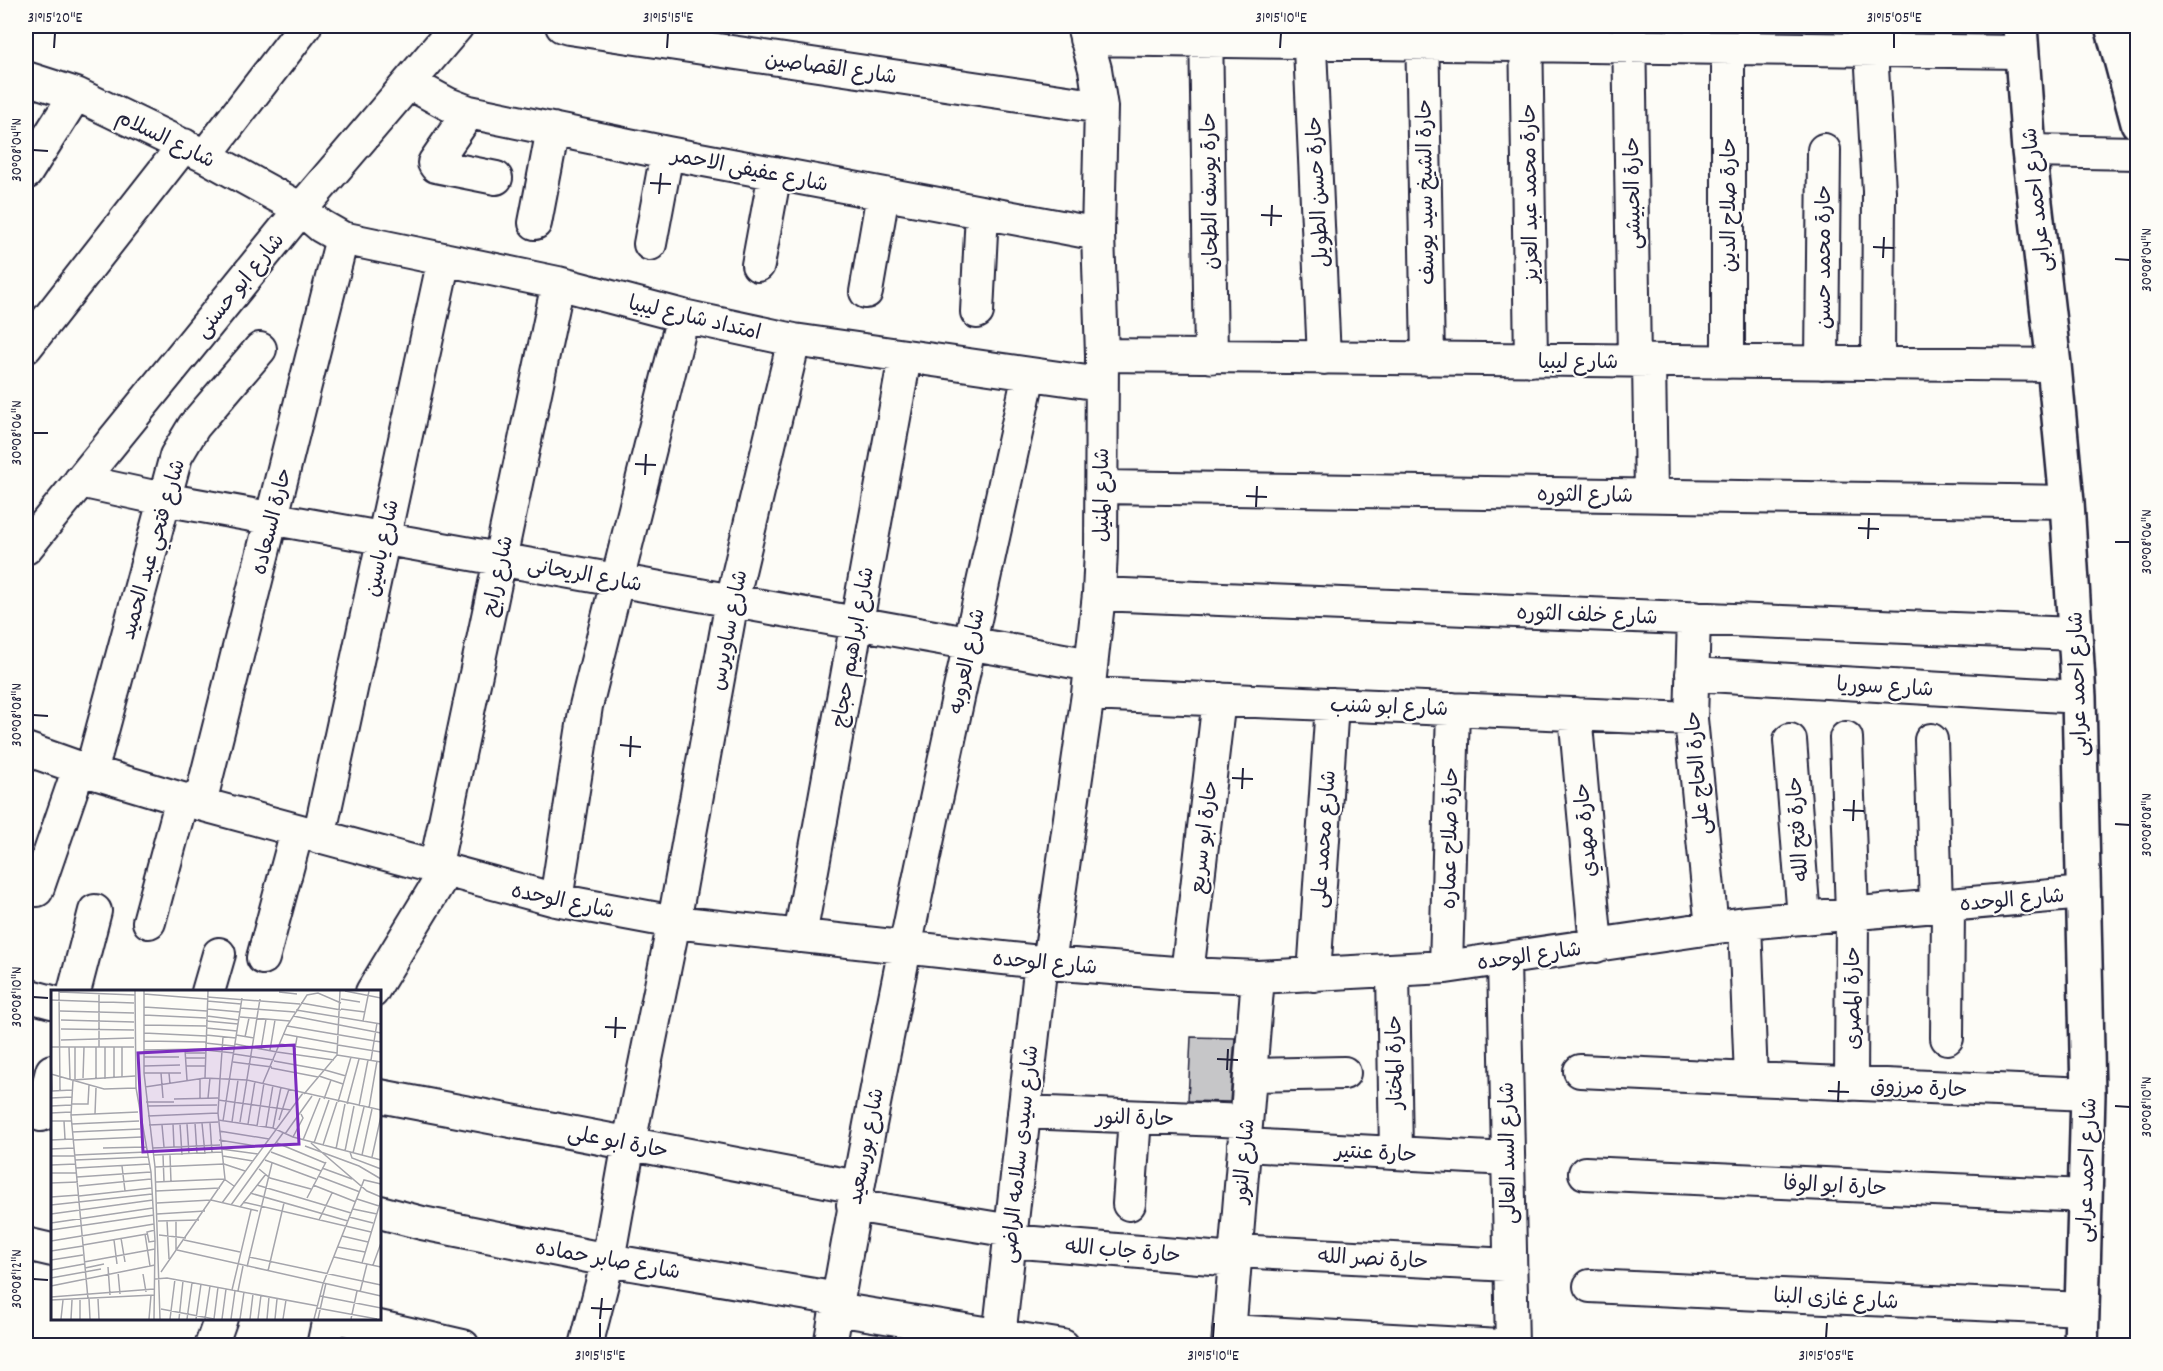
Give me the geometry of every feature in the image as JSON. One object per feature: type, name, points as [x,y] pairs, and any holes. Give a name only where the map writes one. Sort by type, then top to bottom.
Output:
[{"type":"street","name":"شارع ابو حسنى","points":[[26,548],[301,209],[457,26]]},
{"type":"street","name":"شارع القصاصين","points":[[562,26],[1101,108]]},
{"type":"street","points":[[2112,26],[2130,71],[2138,123]]},
{"type":"street","points":[[26,347],[301,27]]},
{"type":"street","name":"شارع المنيل","points":[[1045,963],[1090,680],[1099,594],[1103,487],[1098,234],[1101,108],[1095,69],[1084,32]]},
{"type":"street","points":[[1084,32],[1629,36],[1728,48],[1871,50],[2021,39]]},
{"type":"street","name":"حارة يوسف الطحان","points":[[1207,33],[1211,357]]},
{"type":"street","name":"حارة حسن الطويل","points":[[1310,34],[1324,358]]},
{"type":"street","name":"حارة الشيخ سيد يوسف","points":[[1422,35],[1428,359]]},
{"type":"street","name":"حارة محمد عبد العزيز","points":[[1526,35],[1532,360]]},
{"type":"street","name":"حارة الحبيشى","points":[[1629,36],[1642,361],[1651,495]]},
{"type":"street","name":"شارع احمد عرابى","points":[[2021,39],[2029,151],[2067,501],[2079,697],[2088,1094],[2081,1346]]},
{"type":"street","name":"حارة صلاح الدين","points":[[1728,48],[1728,362]]},
{"type":"street","points":[[1871,50],[1878,191],[1878,364]]},
{"type":"street","name":"شارع السلام","points":[[26,78],[76,94],[194,151],[301,209]]},
{"type":"street","name":"شارع عفيفى الاحمر","points":[[409,83],[448,104],[469,112],[667,153],[1098,234]]},
{"type":"street","points":[[26,173],[76,94]]},
{"type":"street","points":[[469,112],[434,163],[436,166],[496,178]]},
{"type":"street","points":[[535,223],[553,129]]},
{"type":"street","name":"حارة محمد حسن","points":[[1822,363],[1824,150]]},
{"type":"street","points":[[2029,151],[2138,153]]},
{"type":"street","points":[[650,244],[667,153]]},
{"type":"street","points":[[758,265],[775,173]]},
{"type":"street","points":[[866,292],[883,194]]},
{"type":"street","name":"امتداد شارع ليبيا","points":[[301,209],[321,226],[342,238],[558,283],[682,316],[794,340],[1029,375],[1102,370]]},
{"type":"street","points":[[977,312],[982,212]]},
{"type":"street","name":"حارة السعاده","points":[[149,922],[191,801],[272,518],[342,238]]},
{"type":"street","name":"شارع ياسين","points":[[263,958],[308,834],[383,538],[444,260]]},
{"type":"street","name":"شارع رابح","points":[[373,990],[440,870],[500,559],[558,283]]},
{"type":"street","points":[[556,900],[586,706],[682,316]]},
{"type":"street","name":"شارع ساويرس","points":[[586,1346],[608,1260],[628,1143],[674,922],[732,601],[794,340]]},
{"type":"street","name":"شارع فتحي عبد الحميد","points":[[37,890],[85,770],[176,456],[194,426],[260,349]]},
{"type":"street","name":"شارع ابراهيم حجاج","points":[[800,936],[905,357]]},
{"type":"street","name":"شارع ليبيا","points":[[1102,370],[1211,357],[2054,365]]},
{"type":"street","name":"شارع العروبه","points":[[905,948],[1029,375]]},
{"type":"street","name":"شارع الريحانى","points":[[80,481],[163,499],[970,643],[1090,680]]},
{"type":"street","name":"شارع الثوره","points":[[1103,487],[2067,501]]},
{"type":"street","name":"شارع خلف الثوره","points":[[1099,594],[2075,633]]},
{"type":"street","name":"حارة الحاج على","points":[[1694,618],[1691,718],[1712,928]]},
{"type":"street","name":"شارع سوريا","points":[[1692,674],[2079,697]]},
{"type":"street","name":"شارع ابو شنب","points":[[1090,680],[1219,699],[1691,718]]},
{"type":"street","name":"حارة ابو سريع","points":[[1187,974],[1219,699]]},
{"type":"street","name":"شارع محمد على","points":[[1314,975],[1332,704]]},
{"type":"street","name":"حارة صلاح عماره","points":[[1446,967],[1453,709]]},
{"type":"street","name":"حارة مهدي","points":[[1575,714],[1596,946]]},
{"type":"street","name":"حارة المصرى","points":[[1846,738],[1852,913],[1851,1084]]},
{"type":"street","name":"حارة فتح الله","points":[[1790,740],[1804,918]]},
{"type":"street","points":[[1930,740],[1942,905],[1947,1038]]},
{"type":"street","name":"شارع الوحده","points":[[26,749],[85,770],[191,801],[556,900],[674,922],[1045,963],[1187,974],[1258,977],[1446,967],[1745,923],[2084,892]]},
{"type":"street","points":[[75,990],[95,911]]},
{"type":"street","points":[[1745,923],[1751,1079]]},
{"type":"street","name":"شارع بورسعيد","points":[[830,1346],[855,1196],[905,948]]},
{"type":"street","points":[[209,990],[219,954]]},
{"type":"street","name":"شارع السد العالى","points":[[1504,960],[1512,1346]]},
{"type":"street","name":"شارع سيدى سلامه الراضى","points":[[999,1340],[1024,1112],[1045,963]]},
{"type":"street","name":"حارة المختار","points":[[1393,971],[1396,1153]]},
{"type":"street","name":"شارع النور","points":[[1229,1338],[1258,977]]},
{"type":"street","points":[[26,995],[51,1002]]},
{"type":"street","name":"حارة مرزوق","points":[[1580,1071],[2088,1094]]},
{"type":"street","points":[[1250,1075],[1344,1073]]},
{"type":"street","points":[[40,1114],[51,1075]]},
{"type":"street","name":"حارة ابو على","points":[[381,1096],[628,1143],[855,1196]]},
{"type":"street","name":"حارة النور","points":[[1024,1112],[1136,1117],[1245,1133]]},
{"type":"street","points":[[1129,1204],[1136,1117]]},
{"type":"street","name":"حارة عنتير","points":[[1245,1133],[1396,1153],[1508,1159]]},
{"type":"street","name":"حارة ابو الوفا","points":[[1585,1173],[2085,1196]]},
{"type":"street","name":"حارة جاب الله","points":[[855,1196],[1010,1236],[1235,1255]]},
{"type":"street","name":"شارع صابر حماده","points":[[381,1212],[422,1224],[837,1304],[999,1340],[1063,1346]]},
{"type":"street","points":[[26,1244],[51,1250]]},
{"type":"street","name":"حارة نصر الله","points":[[1235,1255],[1510,1265]]},
{"type":"street","name":"شارع غازى البنا","points":[[1590,1286],[2082,1309]]},
{"type":"street","points":[[211,1346],[220,1320]]},
{"type":"street","points":[[323,1346],[329,1320]]},
{"type":"street","points":[[349,1320],[457,1345]]},
{"type":"street","points":[[1229,1338],[1500,1346]]},
{"type":"building","points":[[1191,1037],[1235,1038],[1230,1102],[1188,1101]]}]
